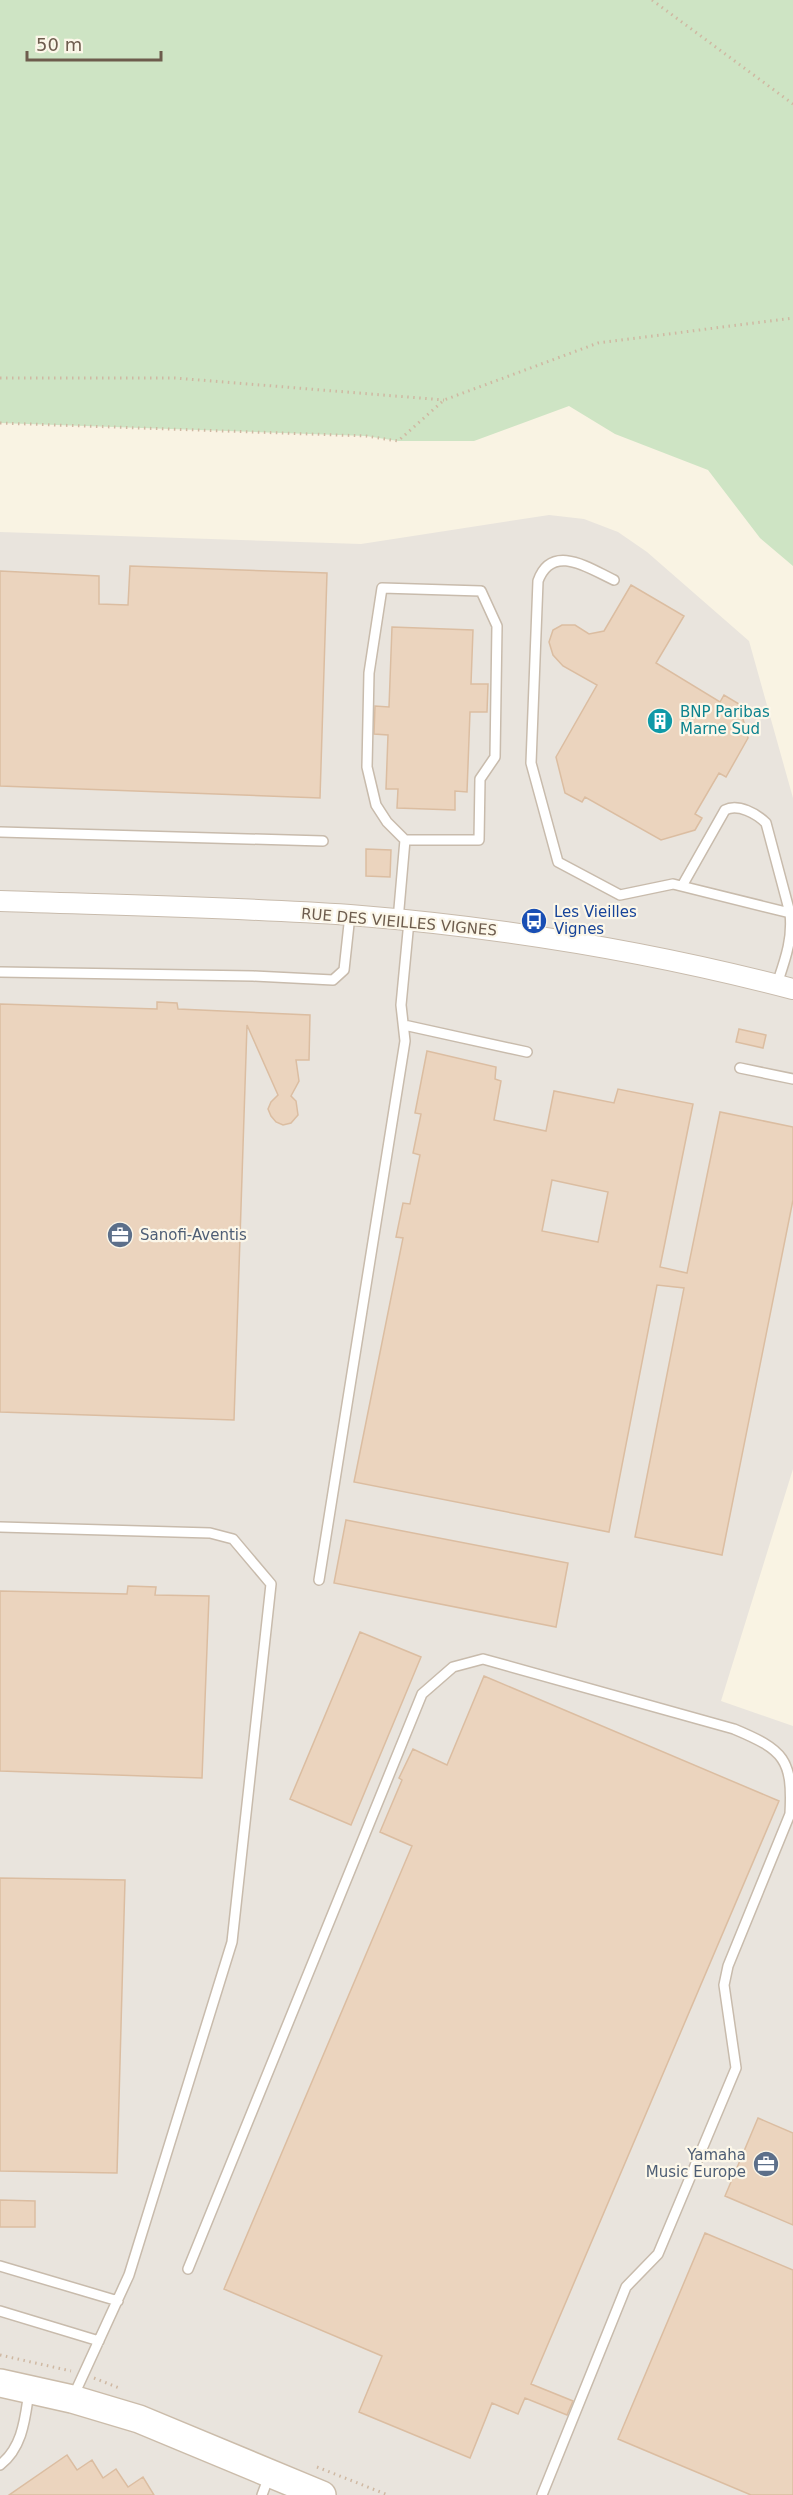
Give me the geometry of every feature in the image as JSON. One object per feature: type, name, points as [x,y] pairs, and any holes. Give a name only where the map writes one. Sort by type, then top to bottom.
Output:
[{"type":"main road","points":[[0,2383],[72,2399],[139,2419],[266,2484],[322,2495]]},
{"type":"street","name":"RUE DES VIEILLES VIGNES","points":[[0,901],[269,910],[404,920],[504,932],[609,949],[785,986]]},
{"type":"lane","points":[[614,580],[569,559],[549,565],[541,572],[538,581],[531,763],[556,858],[562,867],[620,895],[664,885],[682,885],[790,913]]},
{"type":"lane","points":[[319,1580],[405,1041],[401,1005],[405,840],[387,822],[376,805],[367,767],[369,673],[382,588],[481,591],[497,626],[495,757],[480,780],[480,840],[405,840]]},
{"type":"lane","points":[[682,885],[724,810],[736,807],[760,817],[766,823],[790,913],[785,986]]},
{"type":"lane","points":[[0,832],[323,842]]},
{"type":"lane","points":[[0,972],[253,976],[333,980],[345,970],[350,915]]},
{"type":"lane","points":[[404,1025],[527,1052]]},
{"type":"lane","points":[[740,1068],[793,1079]]},
{"type":"lane","points":[[0,1527],[210,1533],[232,1539],[271,1584],[232,1942],[129,2275],[72,2399]]},
{"type":"lane","points":[[188,2269],[422,1694],[453,1667],[483,1659],[734,1730],[778,1751],[788,1772],[791,1793],[790,1814],[728,1966],[724,1985],[736,2068],[658,2254],[626,2286],[542,2495]]},
{"type":"lane","points":[[1,2269],[118,2301]]},
{"type":"lane","points":[[0,2311],[99,2340]]},
{"type":"lane","points":[[0,2465],[16,2447],[23,2426],[29,2390]]},
{"type":"path","points":[[652,0],[793,104]]},
{"type":"path","points":[[0,423],[366,436],[398,441],[444,400],[598,343],[793,318]]},
{"type":"path","points":[[0,378],[175,378],[444,400]]},
{"type":"shaded area","points":[[549,515],[584,519],[618,532],[647,552],[749,641],[793,798],[793,1469],[721,1701],[793,1726],[793,2495],[0,2495],[0,532],[361,544]]},
{"type":"green space","points":[[0,0],[793,0],[793,566],[760,538],[708,470],[615,434],[569,406],[474,441],[398,441],[366,436],[0,423]]},
{"type":"building","points":[[130,566],[327,573],[320,798],[0,786],[0,571],[99,576],[99,604],[128,605]]},
{"type":"building","name":"BNP Paribas Marne Sud","points":[[631,585],[684,616],[656,663],[720,702],[724,695],[739,704],[748,738],[726,777],[719,773],[695,814],[702,818],[695,830],[661,840],[585,797],[582,802],[565,793],[556,757],[597,685],[563,666],[553,655],[549,642],[553,630],[562,625],[575,625],[589,634],[604,631]]},
{"type":"building","points":[[392,627],[473,630],[471,684],[488,684],[487,712],[470,712],[467,792],[455,791],[455,810],[397,808],[398,789],[386,789],[388,735],[374,734],[375,706],[389,707]]},
{"type":"building","points":[[366,849],[391,850],[390,877],[366,876]]},
{"type":"building","name":"Sanofi-Aventis","points":[[157,1002],[177,1003],[178,1009],[310,1015],[309,1060],[296,1060],[299,1081],[291,1096],[296,1101],[298,1115],[291,1123],[283,1125],[276,1122],[268,1109],[278,1095],[247,1025],[234,1420],[0,1412],[0,1004],[157,1009]]},
{"type":"building","points":[[739,1029],[766,1035],[763,1048],[736,1042]]},
{"type":"building","points":[[427,1051],[496,1067],[495,1079],[501,1081],[494,1120],[546,1131],[554,1091],[614,1103],[618,1089],[693,1104],[660,1267],[687,1273],[720,1112],[793,1127],[793,1200],[722,1555],[635,1537],[684,1288],[657,1285],[609,1532],[354,1482],[403,1238],[396,1237],[403,1203],[410,1204],[420,1155],[413,1153],[421,1114],[415,1113]],"holes":[[[552,1180],[608,1192],[598,1242],[542,1231]]]},
{"type":"building","points":[[346,1520],[568,1563],[556,1627],[334,1583]]},
{"type":"building","points":[[128,1586],[156,1587],[155,1595],[209,1596],[202,1778],[0,1771],[0,1591],[127,1594]]},
{"type":"building","points":[[360,1632],[421,1657],[351,1825],[290,1799]]},
{"type":"building","points":[[484,1676],[779,1801],[531,2384],[573,2401],[567,2415],[525,2398],[518,2414],[492,2403],[470,2458],[359,2412],[382,2356],[224,2289],[412,1846],[380,1832],[402,1780],[399,1778],[413,1749],[447,1765]]},
{"type":"building","points":[[0,1878],[125,1880],[117,2173],[0,2171]]},
{"type":"building","name":"Yamaha Music Europe","points":[[758,2118],[793,2133],[793,2225],[725,2196]]},
{"type":"building","points":[[0,2200],[35,2201],[35,2227],[0,2227]]},
{"type":"building","points":[[705,2233],[793,2270],[793,2495],[751,2495],[618,2439]]},
{"type":"building","points":[[67,2455],[77,2470],[92,2460],[103,2478],[116,2469],[128,2487],[143,2477],[154,2495],[9,2495]]},
{"type":"place","name":"BNP Paribas Marne Sud","points":[[660,721]]},
{"type":"place","name":"Les Vieilles Vignes","points":[[534,921]]},
{"type":"place","name":"Sanofi-Aventis","points":[[120,1235]]},
{"type":"place","name":"Yamaha Music Europe","points":[[766,2164]]}]
